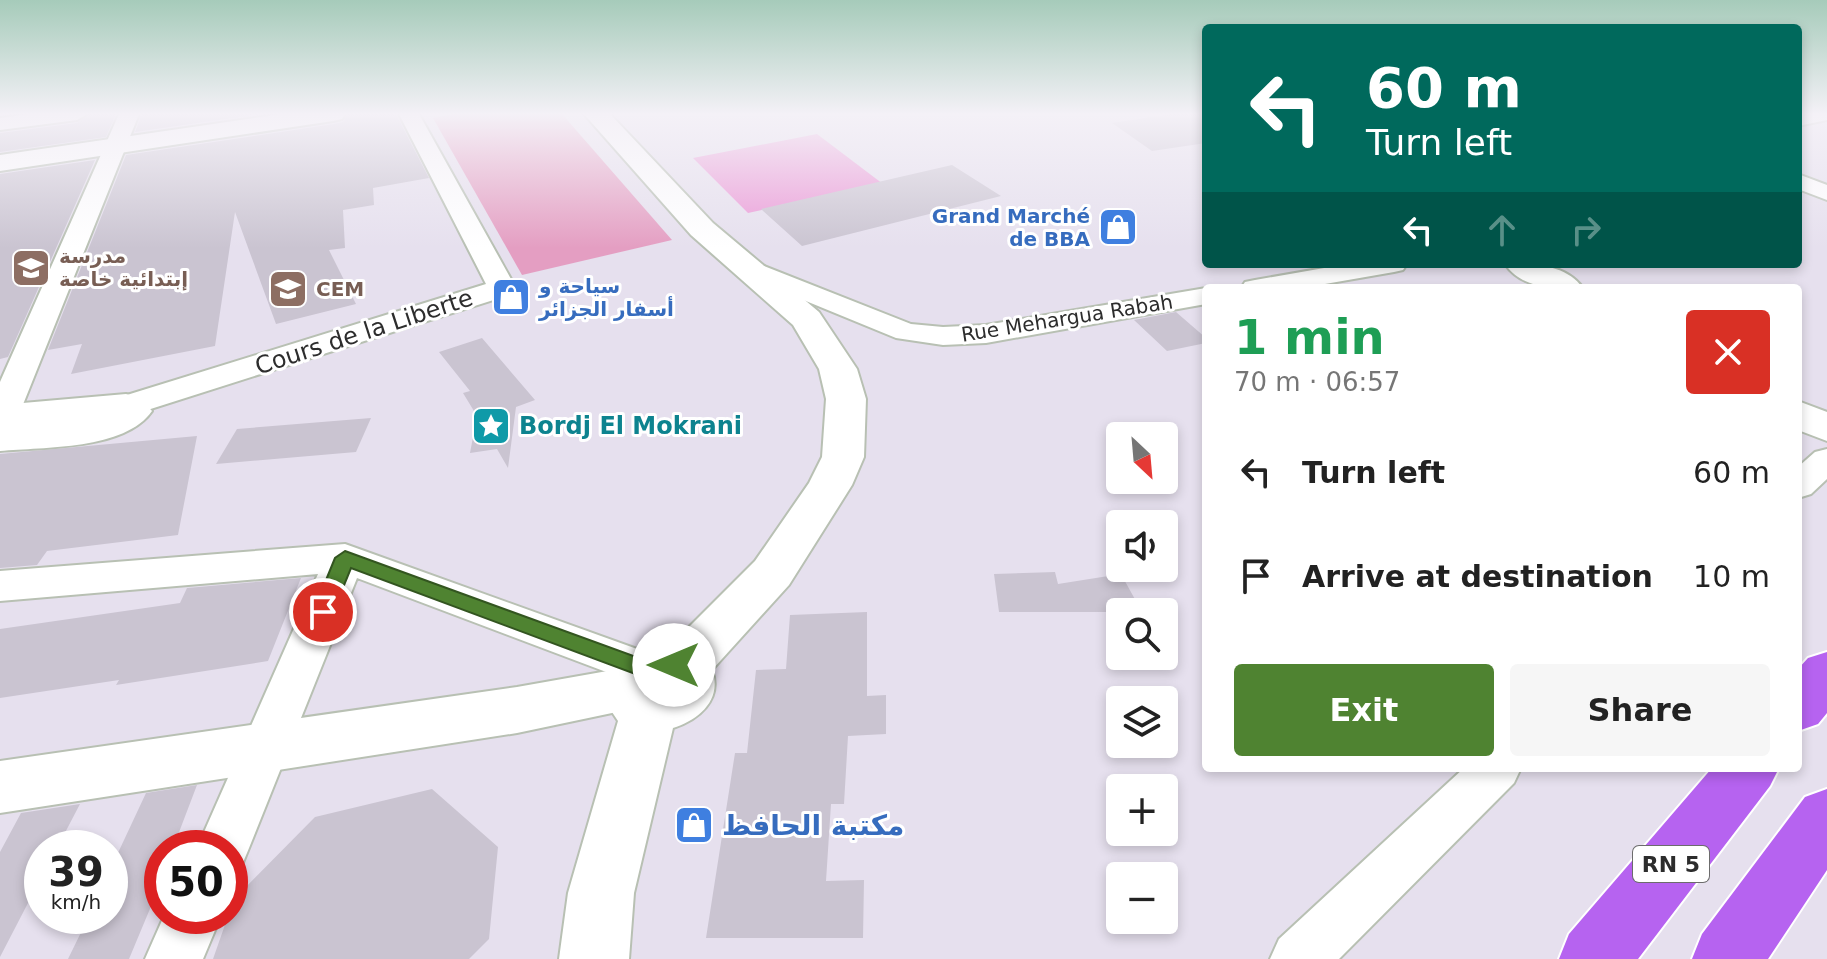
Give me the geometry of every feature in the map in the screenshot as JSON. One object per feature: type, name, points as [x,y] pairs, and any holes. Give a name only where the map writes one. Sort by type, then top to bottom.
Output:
[{"type":"main road","points":[[0,163],[28,159]]},
{"type":"main road","points":[[0,787],[517,710],[652,684],[772,573],[830,485],[843,457],[846,399],[838,369],[807,319],[702,229],[637,159]]},
{"type":"main road","points":[[1528,268],[1558,284]]},
{"type":"main road","points":[[0,417],[126,406],[132,411],[131,416],[105,427],[0,438]]},
{"type":"main road","points":[[1802,415],[1827,429]]},
{"type":"main road","points":[[1802,703],[1827,673]]},
{"type":"main road","points":[[594,959],[601,893],[652,684]]},
{"type":"main road","name":"RN 5","points":[[1594,959],[1746,772]]},
{"type":"main road","points":[[1727,959],[1827,817]]},
{"type":"street","points":[[0,417],[111,159]]},
{"type":"street","name":"Cours de la Liberte","points":[[126,406],[502,288],[433,159]]},
{"type":"street","name":"Rue Mehargua Rabah","points":[[749,268],[906,332],[943,336],[986,334],[1202,297]]},
{"type":"street","points":[[1278,284],[1370,268]]},
{"type":"street","points":[[1802,482],[1827,460]]},
{"type":"street","points":[[0,586],[345,558],[652,684]]},
{"type":"street","points":[[231,830],[345,558]]},
{"type":"street","points":[[1299,959],[1493,772]]},
{"type":"street","points":[[174,959],[185,934]]},
{"type":"shaded area","points":[[456,159],[601,159],[672,240],[522,275]]},
{"type":"shaded area","points":[[694,159],[850,159],[883,184],[748,213]]},
{"type":"building","points":[[124,159],[419,159],[429,178],[373,188],[374,205],[343,210],[345,248],[329,250],[356,304],[276,324],[235,212],[215,346],[71,374],[82,344],[48,350]]},
{"type":"building","points":[[95,160],[8,357],[0,359],[0,174]]},
{"type":"building","points":[[952,165],[1001,196],[802,246],[761,209]]},
{"type":"building","points":[[1176,312],[1202,335],[1202,344],[1167,351],[1134,320]]},
{"type":"building","points":[[482,338],[535,400],[516,407],[508,468],[497,449],[470,453],[477,416],[463,393],[470,391],[439,352]]},
{"type":"building","points":[[371,418],[356,452],[216,464],[237,429]]},
{"type":"building","points":[[197,436],[178,535],[47,551],[37,565],[0,568],[0,454]]},
{"type":"building","points":[[1055,572],[1058,584],[1106,576],[1106,582],[1125,582],[1134,598],[1106,598],[1106,612],[999,612],[994,574]]},
{"type":"building","points":[[301,578],[268,661],[116,685],[119,680],[0,698],[0,629],[180,603],[187,588]]},
{"type":"building","points":[[867,612],[867,696],[886,695],[886,734],[848,736],[844,804],[831,804],[826,881],[864,880],[863,938],[706,938],[735,753],[747,753],[756,670],[786,669],[790,615]]},
{"type":"building","points":[[197,785],[180,830],[144,830],[144,923],[129,959],[68,959],[80,934],[128,934],[128,832],[146,793]]},
{"type":"building","points":[[432,789],[498,847],[489,939],[469,959],[213,959],[222,934],[248,934],[248,885],[315,817]]},
{"type":"building","points":[[80,804],[66,830],[24,830],[24,911],[0,957],[0,852],[21,813]]},
{"type":"place","name":"Grand Marché de BBA","points":[[1118,227]]},
{"type":"place","name":"مدرسة إبتدائية خاصة","points":[[31,268]]},
{"type":"place","name":"CEM","points":[[288,289]]},
{"type":"place","name":"سياحة و أسفار الجزائر","points":[[511,297]]},
{"type":"place","name":"Bordj El Mokrani","points":[[491,426]]},
{"type":"place","name":"مكتبة الحافظ","points":[[694,825]]},
{"type":"route","points":[[323,612],[345,558],[646,670],[674,665]]}]
